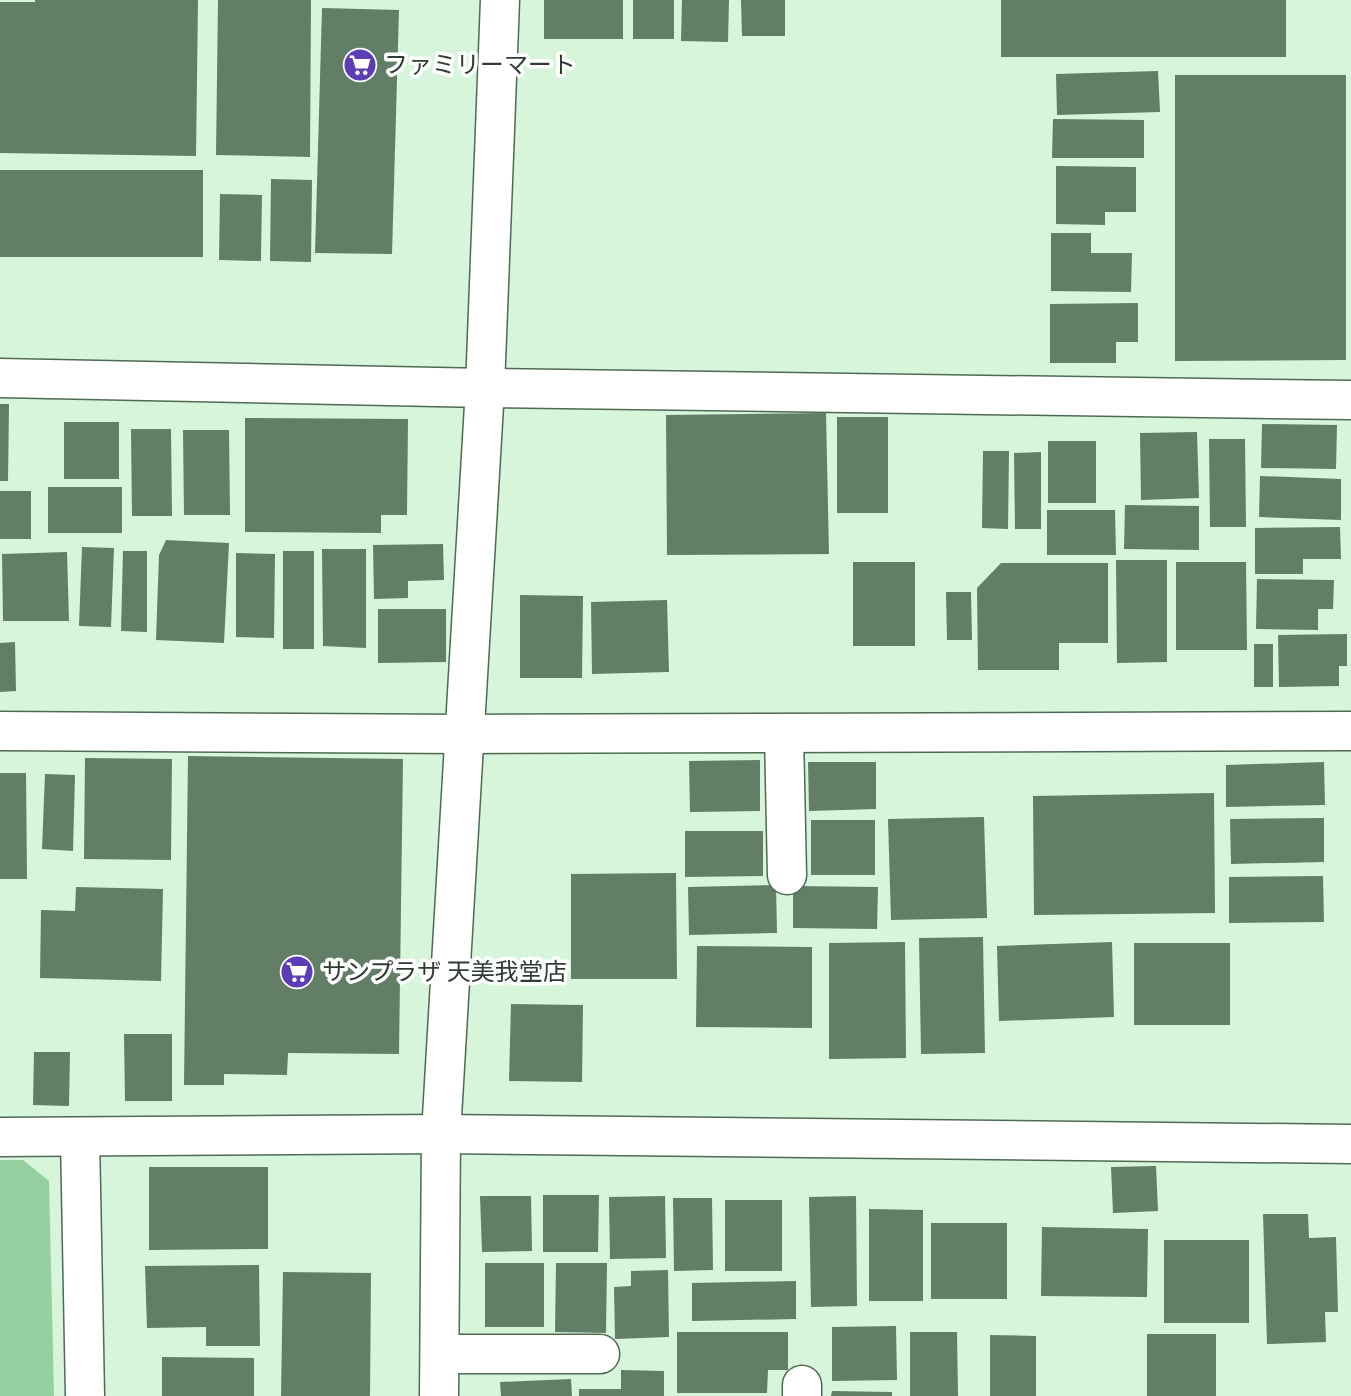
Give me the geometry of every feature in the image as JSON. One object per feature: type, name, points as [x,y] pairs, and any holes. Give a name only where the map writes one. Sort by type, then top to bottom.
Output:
[{"type":"street","points":[[439,1396],[441,1134],[485,388],[500,0]]},
{"type":"street","points":[[0,378],[485,388],[1351,400]]},
{"type":"street","points":[[0,731],[464,734],[1351,731]]},
{"type":"street","points":[[784,734],[787,874]]},
{"type":"street","points":[[0,1137],[441,1134],[1351,1144]]},
{"type":"street","points":[[80,1137],[85,1396]]},
{"type":"street","points":[[440,1354],[600,1354]]},
{"type":"green space","points":[[0,1160],[23,1160],[49,1181],[54,1396],[0,1396]]},
{"type":"building","points":[[198,0],[196,156],[0,153],[0,2]]},
{"type":"building","points":[[218,0],[311,0],[310,157],[216,155]]},
{"type":"building","points":[[544,0],[623,0],[623,39],[544,39]]},
{"type":"building","points":[[633,0],[674,0],[674,39],[633,39]]},
{"type":"building","points":[[682,0],[729,0],[728,42],[681,41]]},
{"type":"building","points":[[741,0],[785,0],[785,36],[742,36]]},
{"type":"building","points":[[1001,0],[1286,0],[1286,57],[1001,57]]},
{"type":"building","points":[[322,8],[399,10],[392,254],[315,253]]},
{"type":"building","points":[[1158,71],[1160,112],[1057,115],[1056,74]]},
{"type":"building","points":[[1175,75],[1346,75],[1346,360],[1175,361]]},
{"type":"building","points":[[1053,119],[1144,120],[1144,158],[1052,158]]},
{"type":"building","points":[[1056,166],[1136,167],[1136,212],[1105,212],[1105,225],[1056,224]]},
{"type":"building","points":[[0,170],[203,170],[203,257],[0,257]]},
{"type":"building","points":[[271,179],[312,180],[311,262],[270,261]]},
{"type":"building","points":[[220,194],[262,195],[261,261],[219,260]]},
{"type":"building","points":[[1051,233],[1091,233],[1091,253],[1132,253],[1131,292],[1051,291]]},
{"type":"building","points":[[1138,303],[1138,342],[1116,342],[1116,363],[1050,363],[1050,304]]},
{"type":"building","points":[[0,404],[9,404],[8,481],[0,481]]},
{"type":"building","points":[[826,413],[829,554],[667,555],[666,415]]},
{"type":"building","points":[[837,417],[888,417],[888,513],[837,513]]},
{"type":"building","points":[[245,418],[408,419],[407,515],[381,515],[381,533],[245,532]]},
{"type":"building","points":[[64,422],[119,422],[119,479],[64,479]]},
{"type":"building","points":[[1262,424],[1337,425],[1336,469],[1261,468]]},
{"type":"building","points":[[131,429],[171,429],[172,516],[132,516]]},
{"type":"building","points":[[183,430],[229,430],[230,515],[184,515]]},
{"type":"building","points":[[1197,432],[1199,498],[1141,500],[1140,433]]},
{"type":"building","points":[[1209,439],[1245,439],[1246,527],[1210,527]]},
{"type":"building","points":[[1048,441],[1096,441],[1096,503],[1048,503]]},
{"type":"building","points":[[983,451],[1009,451],[1008,529],[982,528]]},
{"type":"building","points":[[1041,452],[1041,529],[1015,529],[1014,453]]},
{"type":"building","points":[[1260,476],[1341,479],[1341,520],[1259,517]]},
{"type":"building","points":[[48,487],[122,487],[122,533],[48,533]]},
{"type":"building","points":[[0,491],[31,491],[31,539],[0,539]]},
{"type":"building","points":[[1125,505],[1199,506],[1199,550],[1124,549]]},
{"type":"building","points":[[1047,510],[1115,510],[1116,555],[1047,555]]},
{"type":"building","points":[[1340,527],[1341,559],[1303,559],[1303,574],[1255,574],[1255,528]]},
{"type":"building","points":[[166,540],[229,543],[224,643],[156,640],[159,555]]},
{"type":"building","points":[[443,544],[444,580],[408,581],[408,598],[374,599],[373,545]]},
{"type":"building","points":[[82,547],[114,548],[111,627],[79,626]]},
{"type":"building","points":[[322,549],[366,549],[366,648],[323,646]]},
{"type":"building","points":[[123,551],[147,551],[147,632],[121,631]]},
{"type":"building","points":[[283,551],[314,551],[314,649],[283,649]]},
{"type":"building","points":[[67,552],[69,621],[3,621],[2,554]]},
{"type":"building","points":[[236,553],[275,554],[274,638],[236,637]]},
{"type":"building","points":[[1116,560],[1167,560],[1167,662],[1117,663]]},
{"type":"building","points":[[853,562],[915,562],[915,646],[853,646]]},
{"type":"building","points":[[1176,562],[1246,562],[1247,650],[1176,650]]},
{"type":"building","points":[[1001,563],[1108,563],[1108,643],[1059,643],[1059,670],[978,670],[977,588]]},
{"type":"building","points":[[1257,579],[1334,580],[1333,609],[1318,609],[1318,630],[1256,629]]},
{"type":"building","points":[[946,592],[971,592],[972,640],[947,640]]},
{"type":"building","points":[[520,595],[583,596],[582,678],[520,678]]},
{"type":"building","points":[[667,600],[669,672],[592,674],[591,602]]},
{"type":"building","points":[[378,609],[446,609],[446,662],[378,663]]},
{"type":"building","points":[[1347,634],[1347,666],[1339,666],[1339,686],[1279,687],[1278,635]]},
{"type":"building","points":[[15,642],[16,691],[0,692],[0,643]]},
{"type":"building","points":[[1254,644],[1273,644],[1273,687],[1254,687]]},
{"type":"building","points":[[188,756],[403,759],[399,1054],[288,1053],[287,1075],[224,1074],[224,1085],[184,1085]]},
{"type":"building","points":[[85,758],[172,759],[171,860],[84,859]]},
{"type":"building","points":[[760,760],[760,811],[690,812],[689,761]]},
{"type":"building","points":[[808,762],[876,762],[876,809],[809,811]]},
{"type":"building","points":[[1324,762],[1325,805],[1226,807],[1226,765]]},
{"type":"building","points":[[0,773],[26,773],[27,879],[0,879]]},
{"type":"building","points":[[45,774],[75,775],[73,851],[42,849]]},
{"type":"building","points":[[1214,793],[1215,913],[1034,915],[1033,796]]},
{"type":"building","points":[[984,817],[987,918],[891,920],[888,819]]},
{"type":"building","points":[[1324,818],[1324,862],[1231,864],[1230,819]]},
{"type":"building","points":[[811,820],[875,820],[875,875],[811,875]]},
{"type":"building","points":[[685,831],[763,831],[763,876],[685,877]]},
{"type":"building","points":[[676,873],[677,979],[571,979],[571,874]]},
{"type":"building","points":[[1323,876],[1324,922],[1229,923],[1229,877]]},
{"type":"building","points":[[776,885],[777,933],[689,935],[688,887]]},
{"type":"building","points":[[793,886],[878,887],[877,929],[793,928]]},
{"type":"building","points":[[76,887],[163,889],[161,981],[40,978],[41,910],[75,911]]},
{"type":"building","points":[[983,937],[985,1053],[921,1054],[919,938]]},
{"type":"building","points":[[905,942],[906,1058],[829,1059],[829,943]]},
{"type":"building","points":[[1112,942],[1114,1017],[999,1021],[997,946]]},
{"type":"building","points":[[1134,943],[1230,943],[1230,1025],[1134,1025]]},
{"type":"building","points":[[697,946],[812,947],[812,1028],[696,1027]]},
{"type":"building","points":[[511,1004],[583,1005],[582,1082],[509,1081]]},
{"type":"building","points":[[124,1034],[172,1034],[172,1101],[125,1101]]},
{"type":"building","points":[[34,1052],[70,1052],[69,1106],[33,1105]]},
{"type":"building","points":[[1156,1166],[1158,1211],[1113,1213],[1111,1167]]},
{"type":"building","points":[[149,1167],[268,1167],[268,1249],[149,1250]]},
{"type":"building","points":[[543,1195],[599,1195],[598,1252],[543,1252]]},
{"type":"building","points":[[480,1196],[531,1196],[532,1251],[482,1252]]},
{"type":"building","points":[[665,1196],[666,1258],[610,1259],[609,1197]]},
{"type":"building","points":[[856,1196],[857,1306],[811,1307],[809,1197]]},
{"type":"building","points":[[673,1198],[712,1198],[713,1270],[674,1271]]},
{"type":"building","points":[[725,1200],[782,1200],[782,1271],[725,1271]]},
{"type":"building","points":[[869,1209],[923,1210],[923,1301],[869,1301]]},
{"type":"building","points":[[1263,1214],[1308,1214],[1309,1238],[1336,1237],[1338,1312],[1325,1312],[1326,1342],[1267,1344]]},
{"type":"building","points":[[931,1223],[1007,1223],[1007,1299],[931,1299]]},
{"type":"building","points":[[1042,1227],[1148,1229],[1147,1297],[1041,1296]]},
{"type":"building","points":[[1164,1240],[1249,1240],[1249,1323],[1164,1323]]},
{"type":"building","points":[[485,1263],[544,1263],[544,1327],[485,1327]]},
{"type":"building","points":[[556,1263],[607,1263],[606,1333],[555,1332]]},
{"type":"building","points":[[259,1265],[260,1346],[206,1346],[206,1327],[147,1328],[145,1266]]},
{"type":"building","points":[[668,1270],[669,1337],[615,1339],[614,1287],[631,1286],[631,1271]]},
{"type":"building","points":[[283,1272],[371,1273],[370,1396],[281,1396]]},
{"type":"building","points":[[796,1281],[796,1319],[692,1321],[692,1283]]},
{"type":"building","points":[[896,1326],[897,1380],[832,1381],[832,1327]]},
{"type":"building","points":[[677,1332],[788,1332],[788,1370],[768,1370],[767,1393],[677,1393]]},
{"type":"building","points":[[910,1332],[957,1332],[958,1396],[910,1396]]},
{"type":"building","points":[[1147,1334],[1216,1334],[1216,1396],[1147,1396]]},
{"type":"building","points":[[990,1335],[1036,1336],[1036,1396],[990,1396]]},
{"type":"building","points":[[162,1357],[254,1358],[254,1396],[162,1396]]},
{"type":"building","points":[[621,1370],[664,1371],[664,1396],[579,1396],[579,1389],[621,1389]]},
{"type":"building","points":[[571,1379],[572,1396],[501,1396],[500,1382]]},
{"type":"building","points":[[832,1391],[892,1392],[892,1396],[831,1396]]},
{"type":"place","name":"ファミリーマート","points":[[360,65]]},
{"type":"place","name":"サンプラザ 天美我堂店","points":[[297,972]]}]
